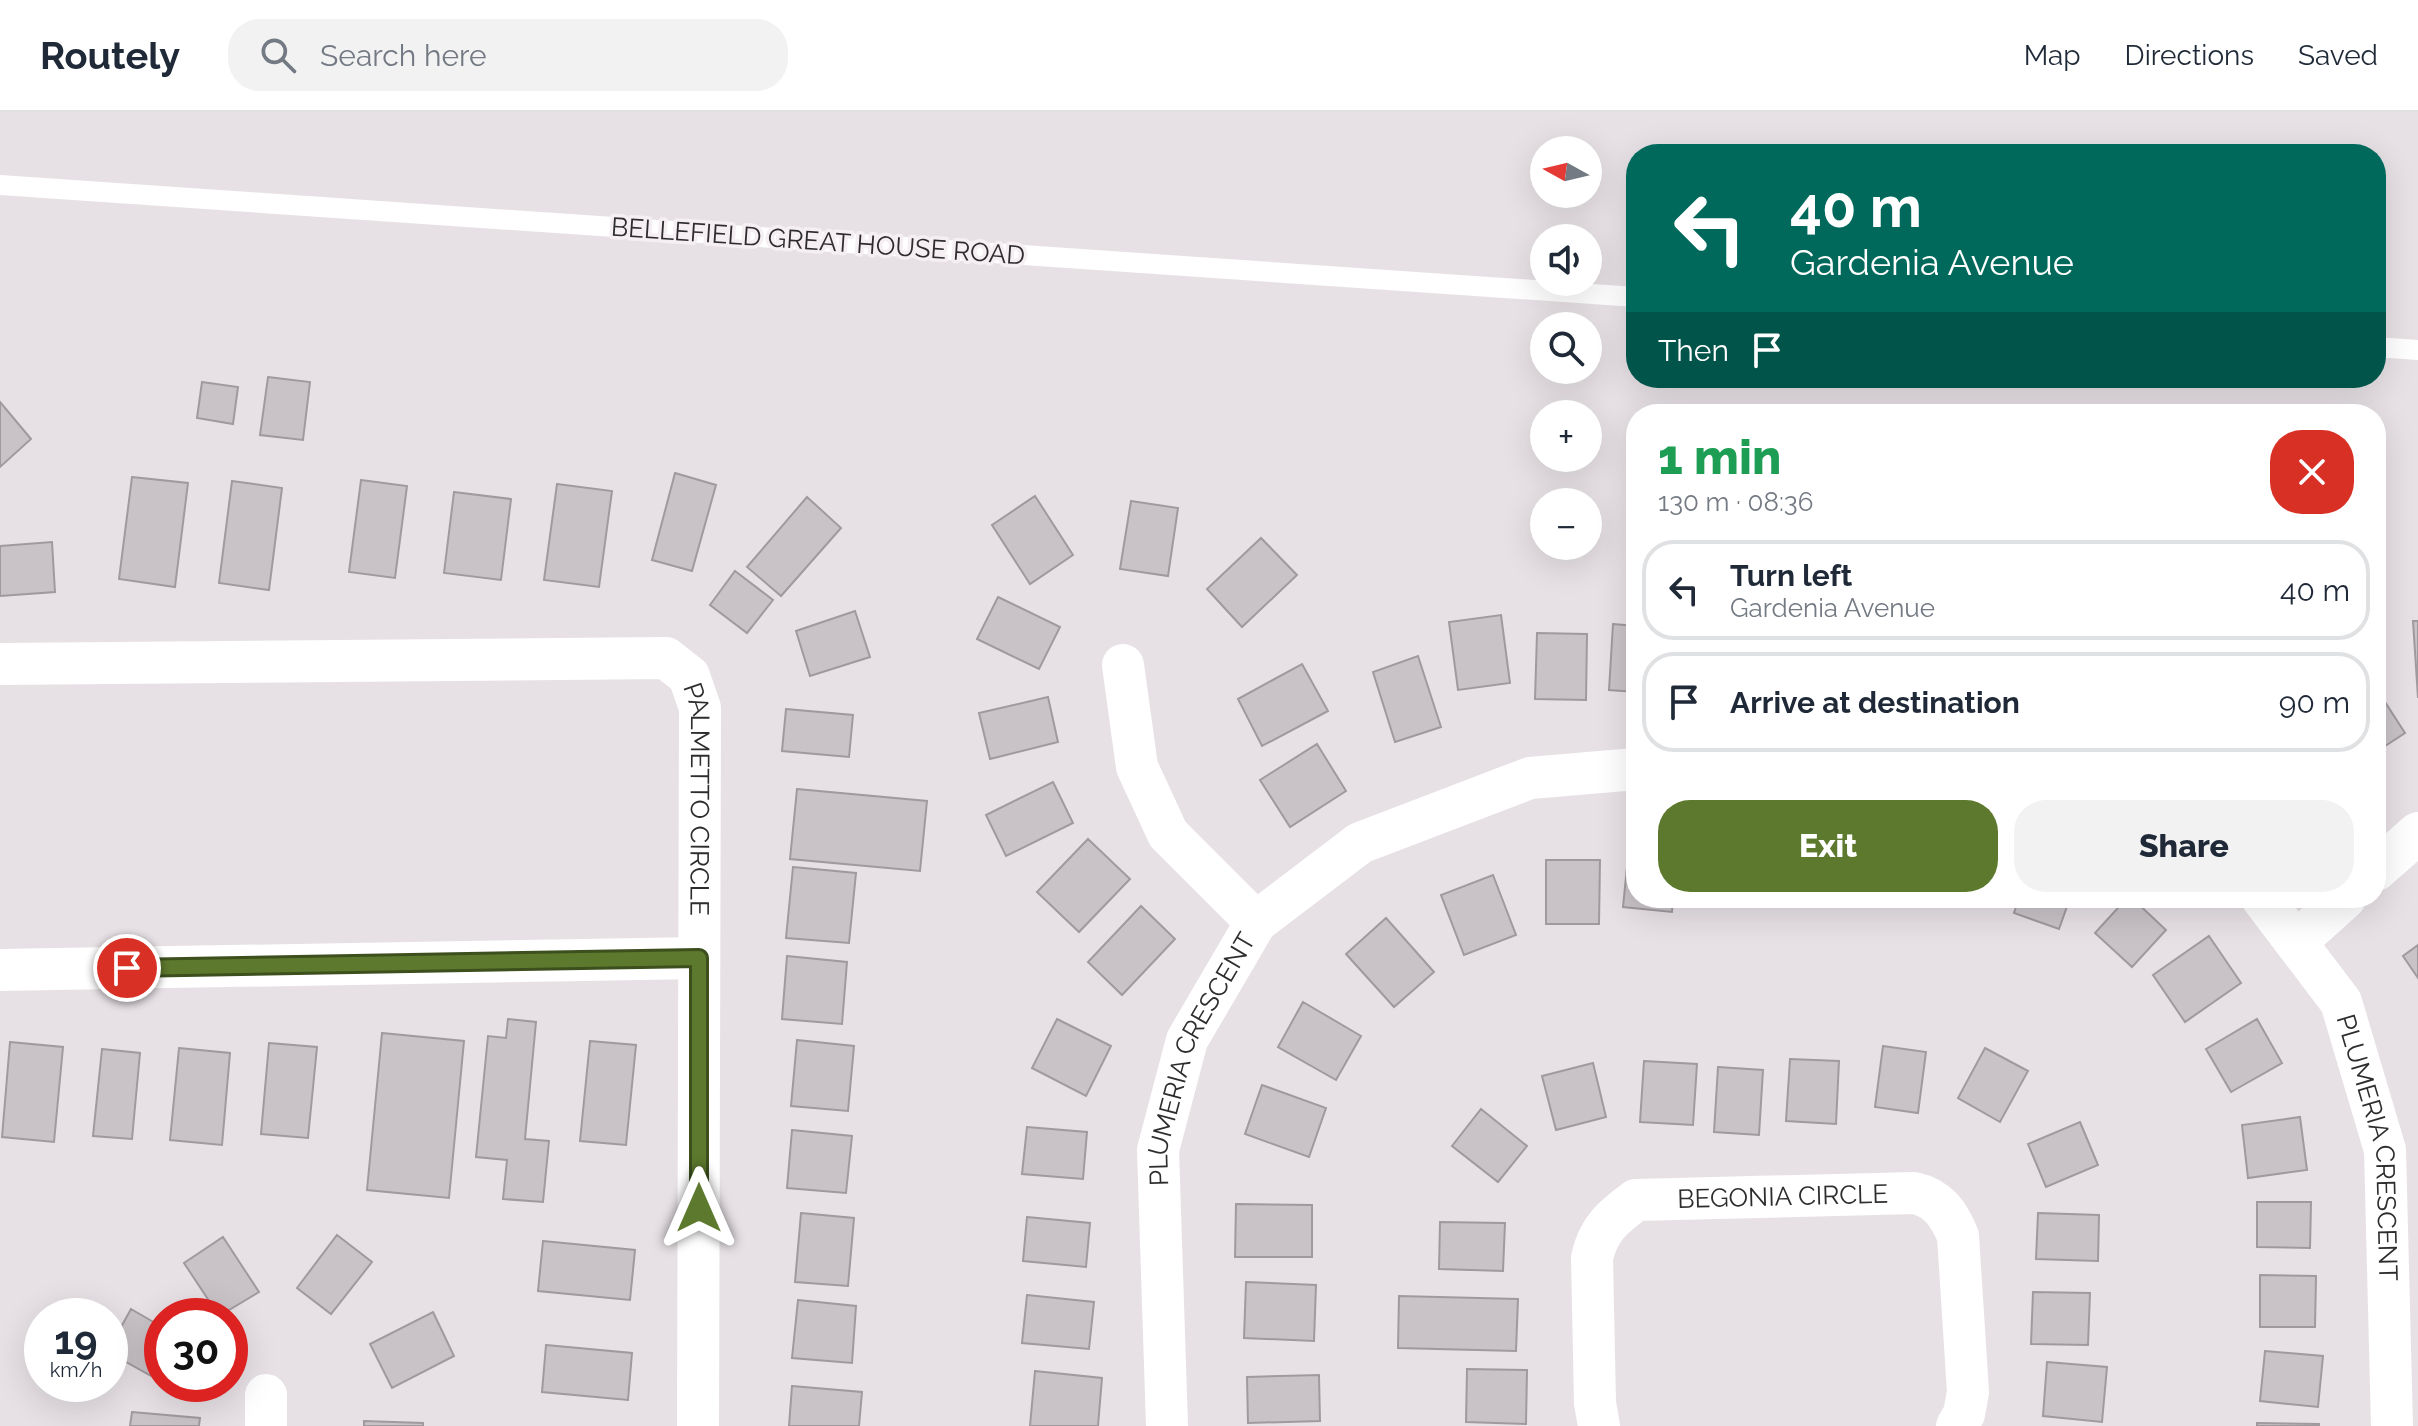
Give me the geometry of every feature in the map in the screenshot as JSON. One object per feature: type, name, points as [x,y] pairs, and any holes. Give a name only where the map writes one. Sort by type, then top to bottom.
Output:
[{"type":"street","name":"PALMETTO CIRCLE","points":[[0,664],[666,658],[689,676],[700,708],[698,1426]]},
{"type":"street","points":[[1123,665],[1137,767],[1168,834],[1256,922]]},
{"type":"street","name":"PLUMERIA CRESCENT","points":[[1167,1426],[1158,1150],[1187,1040],[1256,922],[1360,843],[1530,778],[1626,770]]},
{"type":"street","points":[[2386,861],[2418,833]]},
{"type":"street","name":"PLUMERIA CRESCENT","points":[[2270,908],[2341,1002],[2385,1150],[2392,1426]]},
{"type":"street","points":[[2296,942],[2334,908]]},
{"type":"street","points":[[0,970],[699,958]]},
{"type":"street","name":"BEGONIA CIRCLE","points":[[1599,1426],[1595,1403],[1592,1258],[1596,1240],[1617,1213],[1636,1200],[1914,1193],[1930,1196],[1951,1220],[1958,1236],[1968,1392],[1964,1414],[1957,1426]]},
{"type":"lane","name":"BELLEFIELD GREAT HOUSE ROAD","points":[[0,185],[1626,296]]},
{"type":"lane","points":[[2386,348],[2418,350]]},
{"type":"building","points":[[268,377],[310,382],[303,440],[260,435]]},
{"type":"building","points":[[202,382],[238,387],[233,424],[197,418]]},
{"type":"building","points":[[0,402],[31,439],[0,467]]},
{"type":"building","points":[[675,473],[716,485],[692,571],[652,560]]},
{"type":"building","points":[[132,477],[188,483],[175,587],[119,579]]},
{"type":"building","points":[[361,480],[407,486],[395,578],[349,572]]},
{"type":"building","points":[[232,481],[282,488],[269,590],[219,583]]},
{"type":"building","points":[[557,484],[612,491],[599,587],[544,580]]},
{"type":"building","points":[[454,492],[511,499],[501,580],[444,573]]},
{"type":"building","points":[[1035,496],[1073,555],[1030,584],[992,525]]},
{"type":"building","points":[[807,497],[841,528],[781,596],[747,567]]},
{"type":"building","points":[[1131,501],[1178,508],[1168,576],[1120,569]]},
{"type":"building","points":[[1261,538],[1297,575],[1242,627],[1207,589]]},
{"type":"building","points":[[52,542],[55,592],[0,596],[0,546]]},
{"type":"building","points":[[735,571],[773,600],[747,633],[710,605]]},
{"type":"building","points":[[998,597],[1060,627],[1039,669],[977,639]]},
{"type":"building","points":[[855,611],[870,657],[810,676],[796,631]]},
{"type":"building","points":[[1501,615],[1510,683],[1458,690],[1449,622]]},
{"type":"building","points":[[2413,621],[2418,621],[2418,698]]},
{"type":"building","points":[[1613,624],[1626,625],[1626,691],[1609,690]]},
{"type":"building","points":[[1537,633],[1587,634],[1586,700],[1535,699]]},
{"type":"building","points":[[1418,656],[1441,727],[1395,742],[1373,672]]},
{"type":"building","points":[[1302,664],[1328,711],[1262,746],[1238,699]]},
{"type":"building","points":[[1048,697],[1058,742],[990,759],[979,713]]},
{"type":"building","points":[[2386,704],[2405,733],[2386,745]]},
{"type":"building","points":[[786,709],[853,715],[849,757],[782,751]]},
{"type":"building","points":[[1317,744],[1346,791],[1290,827],[1260,780]]},
{"type":"building","points":[[1053,782],[1073,823],[1006,856],[986,815]]},
{"type":"building","points":[[797,789],[927,801],[920,871],[790,859]]},
{"type":"building","points":[[1088,839],[1130,879],[1079,932],[1037,892]]},
{"type":"building","points":[[1546,860],[1600,860],[1599,924],[1546,924]]},
{"type":"building","points":[[793,867],[856,873],[849,943],[786,938]]},
{"type":"building","points":[[1493,875],[1516,935],[1464,955],[1441,895]]},
{"type":"building","points":[[1626,877],[1626,907],[1623,907]]},
{"type":"building","points":[[1141,906],[1175,939],[1122,995],[1088,962]]},
{"type":"building","points":[[1633,908],[1672,908],[1672,912]]},
{"type":"building","points":[[2016,908],[2066,908],[2059,929],[2014,913]]},
{"type":"building","points":[[2118,908],[2143,908],[2166,930],[2132,967],[2095,933]]},
{"type":"building","points":[[1386,918],[1434,972],[1394,1007],[1346,954]]},
{"type":"building","points":[[2209,936],[2241,983],[2185,1022],[2153,975]]},
{"type":"building","points":[[2418,945],[2418,978],[2403,956]]},
{"type":"building","points":[[787,956],[847,962],[842,1024],[782,1019]]},
{"type":"building","points":[[1303,1002],[1361,1036],[1336,1080],[1278,1047]]},
{"type":"building","points":[[508,1019],[536,1022],[525,1139],[549,1141],[543,1202],[503,1199],[507,1160],[476,1157],[488,1036],[506,1038]]},
{"type":"building","points":[[1057,1019],[1111,1046],[1086,1096],[1032,1068]]},
{"type":"building","points":[[2257,1019],[2282,1063],[2231,1092],[2206,1049]]},
{"type":"building","points":[[382,1033],[464,1041],[449,1198],[367,1190]]},
{"type":"building","points":[[797,1040],[854,1046],[848,1111],[791,1106]]},
{"type":"building","points":[[590,1041],[636,1045],[626,1145],[580,1141]]},
{"type":"building","points":[[10,1042],[63,1047],[54,1142],[2,1137]]},
{"type":"building","points":[[269,1043],[317,1047],[308,1138],[261,1134]]},
{"type":"building","points":[[1883,1046],[1926,1052],[1918,1113],[1875,1107]]},
{"type":"building","points":[[179,1048],[230,1053],[222,1145],[170,1140]]},
{"type":"building","points":[[1985,1048],[2028,1071],[2000,1122],[1958,1098]]},
{"type":"building","points":[[102,1049],[140,1053],[132,1139],[93,1136]]},
{"type":"building","points":[[1790,1059],[1839,1061],[1836,1124],[1786,1121]]},
{"type":"building","points":[[1644,1061],[1697,1064],[1693,1125],[1640,1122]]},
{"type":"building","points":[[1593,1063],[1606,1117],[1556,1130],[1542,1076]]},
{"type":"building","points":[[1718,1067],[1763,1070],[1759,1135],[1714,1132]]},
{"type":"building","points":[[1262,1085],[1326,1108],[1309,1157],[1245,1134]]},
{"type":"building","points":[[1481,1109],[1527,1146],[1498,1182],[1452,1146]]},
{"type":"building","points":[[2300,1117],[2307,1170],[2248,1178],[2242,1125]]},
{"type":"building","points":[[2080,1122],[2098,1165],[2046,1187],[2028,1144]]},
{"type":"building","points":[[1027,1127],[1087,1132],[1083,1179],[1022,1174]]},
{"type":"building","points":[[792,1130],[852,1136],[846,1193],[787,1188]]},
{"type":"building","points":[[2257,1202],[2311,1202],[2310,1248],[2257,1247]]},
{"type":"building","points":[[1236,1204],[1312,1205],[1312,1257],[1235,1257]]},
{"type":"building","points":[[801,1213],[854,1218],[848,1286],[795,1282]]},
{"type":"building","points":[[2038,1213],[2099,1215],[2098,1261],[2036,1259]]},
{"type":"building","points":[[1027,1217],[1090,1223],[1086,1267],[1023,1261]]},
{"type":"building","points":[[1440,1222],[1505,1223],[1503,1271],[1439,1269]]},
{"type":"building","points":[[337,1235],[372,1262],[331,1314],[297,1288]]},
{"type":"building","points":[[223,1237],[259,1292],[248,1299],[207,1298],[184,1263]]},
{"type":"building","points":[[543,1241],[635,1250],[630,1300],[538,1291]]},
{"type":"building","points":[[2260,1275],[2316,1276],[2315,1327],[2260,1327]]},
{"type":"building","points":[[1246,1282],[1316,1285],[1314,1341],[1244,1338]]},
{"type":"building","points":[[2033,1292],[2090,1293],[2088,1345],[2031,1344]]},
{"type":"building","points":[[1027,1295],[1094,1302],[1089,1349],[1022,1343]]},
{"type":"building","points":[[1399,1296],[1518,1299],[1516,1351],[1398,1348]]},
{"type":"building","points":[[798,1300],[856,1306],[852,1363],[792,1358]]},
{"type":"building","points":[[131,1309],[144,1317],[144,1372],[128,1363],[128,1314]]},
{"type":"building","points":[[433,1312],[454,1356],[392,1388],[370,1344]]},
{"type":"building","points":[[546,1345],[632,1353],[628,1400],[542,1392]]},
{"type":"building","points":[[2265,1351],[2323,1356],[2318,1407],[2260,1401]]},
{"type":"building","points":[[2047,1362],[2107,1367],[2102,1422],[2043,1416]]},
{"type":"building","points":[[1467,1369],[1527,1370],[1526,1424],[1466,1422]]},
{"type":"building","points":[[1035,1371],[1102,1378],[1098,1426],[1030,1426]]},
{"type":"building","points":[[1319,1375],[1320,1421],[1248,1423],[1247,1377]]},
{"type":"building","points":[[792,1386],[862,1392],[859,1426],[789,1426]]},
{"type":"building","points":[[132,1412],[200,1418],[199,1426],[130,1426]]},
{"type":"building","points":[[364,1421],[423,1423],[423,1426],[364,1426]]},
{"type":"building","points":[[2257,1423],[2319,1424],[2319,1426],[2257,1426]]},
{"type":"route","points":[[127,968],[699,958],[699,1208]]}]
